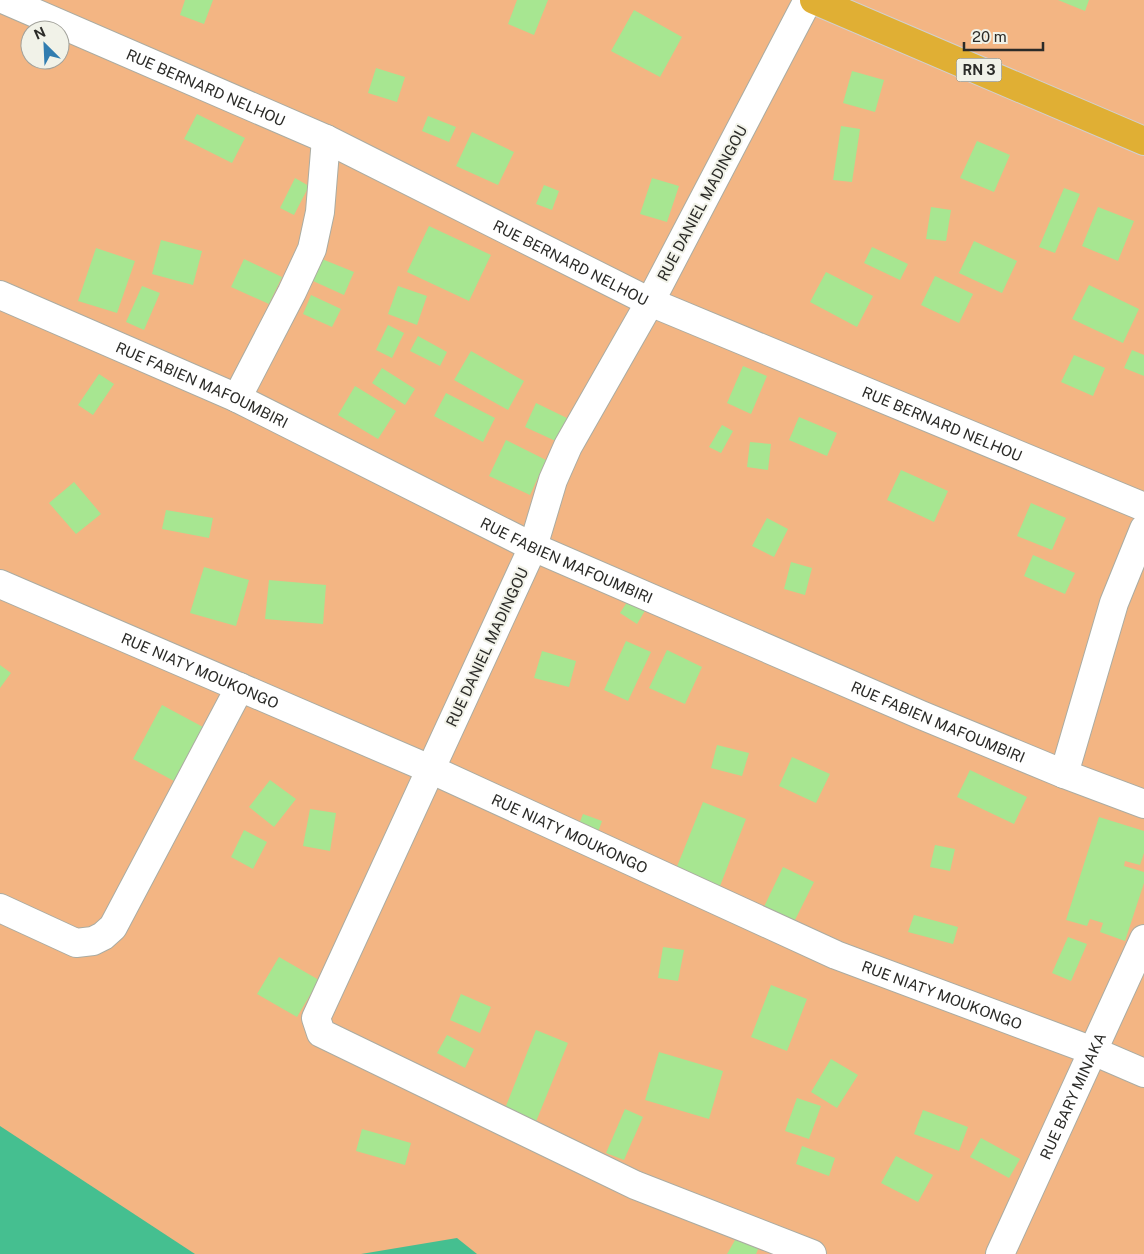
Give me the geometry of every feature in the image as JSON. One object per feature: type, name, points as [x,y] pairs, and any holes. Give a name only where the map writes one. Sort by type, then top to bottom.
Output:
[{"type":"highway","name":"RN 3","points":[[814,0],[1144,141]]},
{"type":"street","name":"RUE BERNARD NELHOU","points":[[5,0],[326,139],[650,302],[1144,507]]},
{"type":"street","name":"RUE DANIEL MADINGOU","points":[[808,0],[650,302],[568,446],[553,480],[533,547],[316,1018],[321,1033],[635,1185],[812,1254]]},
{"type":"street","points":[[237,398],[312,249],[320,212],[326,139]]},
{"type":"street","name":"RUE FABIEN MAFOUMBIRI","points":[[0,295],[237,398],[533,547],[921,715],[1064,774],[1144,804]]},
{"type":"street","points":[[1064,774],[1114,603],[1144,529]]},
{"type":"street","name":"RUE NIATY MOUKONGO","points":[[0,584],[430,769],[836,955],[1093,1050],[1144,1073]]},
{"type":"street","points":[[0,908],[76,943],[93,941],[103,936],[112,926],[240,687]]},
{"type":"street","name":"RUE BARY MINAKA","points":[[1000,1254],[1144,939]]},
{"type":"shaded area","points":[[0,0],[1144,0],[1144,1254],[0,1254]]},
{"type":"shaded area","points":[[0,1126],[195,1254],[0,1254]]},
{"type":"shaded area","points":[[457,1238],[477,1254],[361,1254]]},
{"type":"building","points":[[185,0],[213,0],[204,24],[180,15]]},
{"type":"building","points":[[517,0],[548,0],[534,35],[508,24]]},
{"type":"building","points":[[1058,0],[1089,0],[1085,11]]},
{"type":"building","points":[[634,10],[682,37],[660,77],[611,51]]},
{"type":"building","points":[[376,68],[405,77],[397,102],[368,93]]},
{"type":"building","points":[[852,71],[884,80],[875,112],[843,103]]},
{"type":"building","points":[[197,114],[245,138],[232,163],[184,139]]},
{"type":"building","points":[[428,116],[456,127],[449,142],[422,131]]},
{"type":"building","points":[[841,126],[860,129],[852,182],[833,180]]},
{"type":"building","points":[[472,132],[514,152],[498,185],[456,166]]},
{"type":"building","points":[[977,141],[1010,155],[994,192],[960,178]]},
{"type":"building","points":[[295,178],[309,186],[294,215],[280,208]]},
{"type":"building","points":[[652,178],[679,186],[667,222],[640,214]]},
{"type":"building","points":[[544,185],[559,191],[552,210],[536,204]]},
{"type":"building","points":[[1064,188],[1080,194],[1055,253],[1039,247]]},
{"type":"building","points":[[931,207],[951,210],[946,241],[926,239]]},
{"type":"building","points":[[1098,207],[1134,221],[1118,261],[1082,246]]},
{"type":"building","points":[[429,226],[491,255],[469,301],[407,272]]},
{"type":"building","points":[[161,240],[202,251],[193,285],[152,274]]},
{"type":"building","points":[[974,241],[1017,261],[1002,293],[959,273]]},
{"type":"building","points":[[872,247],[908,264],[900,280],[864,263]]},
{"type":"building","points":[[96,248],[135,261],[117,313],[78,301]]},
{"type":"building","points":[[244,259],[282,277],[269,304],[231,287]]},
{"type":"building","points":[[322,259],[354,272],[344,295],[313,281]]},
{"type":"building","points":[[826,272],[873,296],[857,327],[810,302]]},
{"type":"building","points":[[935,276],[973,294],[959,323],[921,305]]},
{"type":"building","points":[[1089,285],[1139,309],[1123,343],[1072,319]]},
{"type":"building","points":[[142,286],[160,293],[144,330],[126,322]]},
{"type":"building","points":[[398,286],[427,296],[417,325],[388,314]]},
{"type":"building","points":[[311,295],[341,309],[332,327],[303,314]]},
{"type":"building","points":[[388,325],[404,333],[392,358],[376,350]]},
{"type":"building","points":[[418,336],[447,352],[440,366],[410,351]]},
{"type":"building","points":[[1132,350],[1144,355],[1144,376],[1124,368]]},
{"type":"building","points":[[471,351],[524,381],[508,410],[454,380]]},
{"type":"building","points":[[1074,355],[1105,368],[1093,396],[1061,382]]},
{"type":"building","points":[[743,366],[767,376],[751,414],[727,403]]},
{"type":"building","points":[[382,368],[415,389],[405,405],[372,383]]},
{"type":"building","points":[[99,374],[114,384],[93,415],[78,405]]},
{"type":"building","points":[[355,386],[396,411],[378,439],[338,415]]},
{"type":"building","points":[[446,393],[495,418],[483,442],[434,416]]},
{"type":"building","points":[[536,403],[571,420],[560,443],[525,427]]},
{"type":"building","points":[[799,417],[837,433],[827,456],[789,440]]},
{"type":"building","points":[[722,425],[733,431],[721,453],[709,447]]},
{"type":"building","points":[[506,440],[546,460],[530,495],[489,476]]},
{"type":"building","points":[[750,442],[771,444],[768,470],[747,467]]},
{"type":"building","points":[[901,470],[948,491],[934,522],[887,500]]},
{"type":"building","points":[[74,482],[101,514],[76,534],[49,503]]},
{"type":"building","points":[[1031,503],[1066,518],[1052,550],[1017,536]]},
{"type":"building","points":[[166,510],[213,518],[209,538],[162,529]]},
{"type":"building","points":[[767,518],[788,529],[774,557],[752,546]]},
{"type":"building","points":[[1033,555],[1075,573],[1065,594],[1024,576]]},
{"type":"building","points":[[791,562],[812,568],[805,595],[784,589]]},
{"type":"building","points":[[204,567],[249,580],[236,626],[190,613]]},
{"type":"building","points":[[269,580],[326,585],[323,624],[265,619]]},
{"type":"building","points":[[629,599],[646,609],[637,624],[620,613]]},
{"type":"building","points":[[626,641],[651,652],[628,701],[604,690]]},
{"type":"building","points":[[667,650],[702,667],[685,704],[649,688]]},
{"type":"building","points":[[542,651],[576,661],[569,687],[534,678]]},
{"type":"building","points":[[0,665],[11,673],[0,688]]},
{"type":"building","points":[[162,705],[203,727],[174,781],[133,759]]},
{"type":"building","points":[[717,745],[749,753],[742,776],[711,768]]},
{"type":"building","points":[[792,757],[830,774],[816,803],[779,786]]},
{"type":"building","points":[[970,770],[1027,797],[1014,824],[957,797]]},
{"type":"building","points":[[270,780],[296,799],[274,827],[249,807]]},
{"type":"building","points":[[703,802],[746,819],[720,886],[676,869]]},
{"type":"building","points":[[310,809],[336,813],[330,851],[303,846]]},
{"type":"building","points":[[583,814],[602,821],[592,849],[572,842]]},
{"type":"building","points":[[1099,817],[1144,831],[1144,853],[1140,865],[1125,861],[1124,866],[1144,872],[1144,883],[1125,941],[1100,932],[1103,923],[1090,919],[1087,926],[1066,920]]},
{"type":"building","points":[[244,830],[267,842],[253,869],[231,857]]},
{"type":"building","points":[[935,845],[955,849],[950,871],[930,867]]},
{"type":"building","points":[[783,867],[814,882],[791,928],[761,913]]},
{"type":"building","points":[[914,915],[958,927],[953,944],[908,932]]},
{"type":"building","points":[[1068,937],[1087,944],[1071,981],[1052,973]]},
{"type":"building","points":[[663,947],[684,950],[678,981],[658,978]]},
{"type":"building","points":[[279,957],[319,980],[297,1017],[257,994]]},
{"type":"building","points":[[771,985],[807,999],[787,1051],[751,1037]]},
{"type":"building","points":[[461,994],[491,1007],[480,1033],[450,1020]]},
{"type":"building","points":[[536,1030],[568,1043],[535,1124],[504,1111]]},
{"type":"building","points":[[447,1035],[474,1049],[465,1068],[437,1053]]},
{"type":"building","points":[[659,1052],[723,1071],[709,1119],[645,1100]]},
{"type":"building","points":[[831,1059],[858,1075],[837,1108],[811,1092]]},
{"type":"building","points":[[797,1098],[821,1106],[809,1139],[785,1131]]},
{"type":"building","points":[[625,1109],[643,1117],[624,1160],[606,1153]]},
{"type":"building","points":[[923,1110],[968,1127],[959,1151],[914,1134]]},
{"type":"building","points":[[362,1129],[411,1143],[405,1165],[356,1151]]},
{"type":"building","points":[[981,1138],[1020,1159],[1009,1178],[970,1157]]},
{"type":"building","points":[[802,1146],[835,1158],[829,1176],[796,1164]]},
{"type":"building","points":[[896,1156],[933,1175],[918,1202],[881,1183]]},
{"type":"building","points":[[738,1235],[759,1247],[756,1254],[727,1254]]}]
